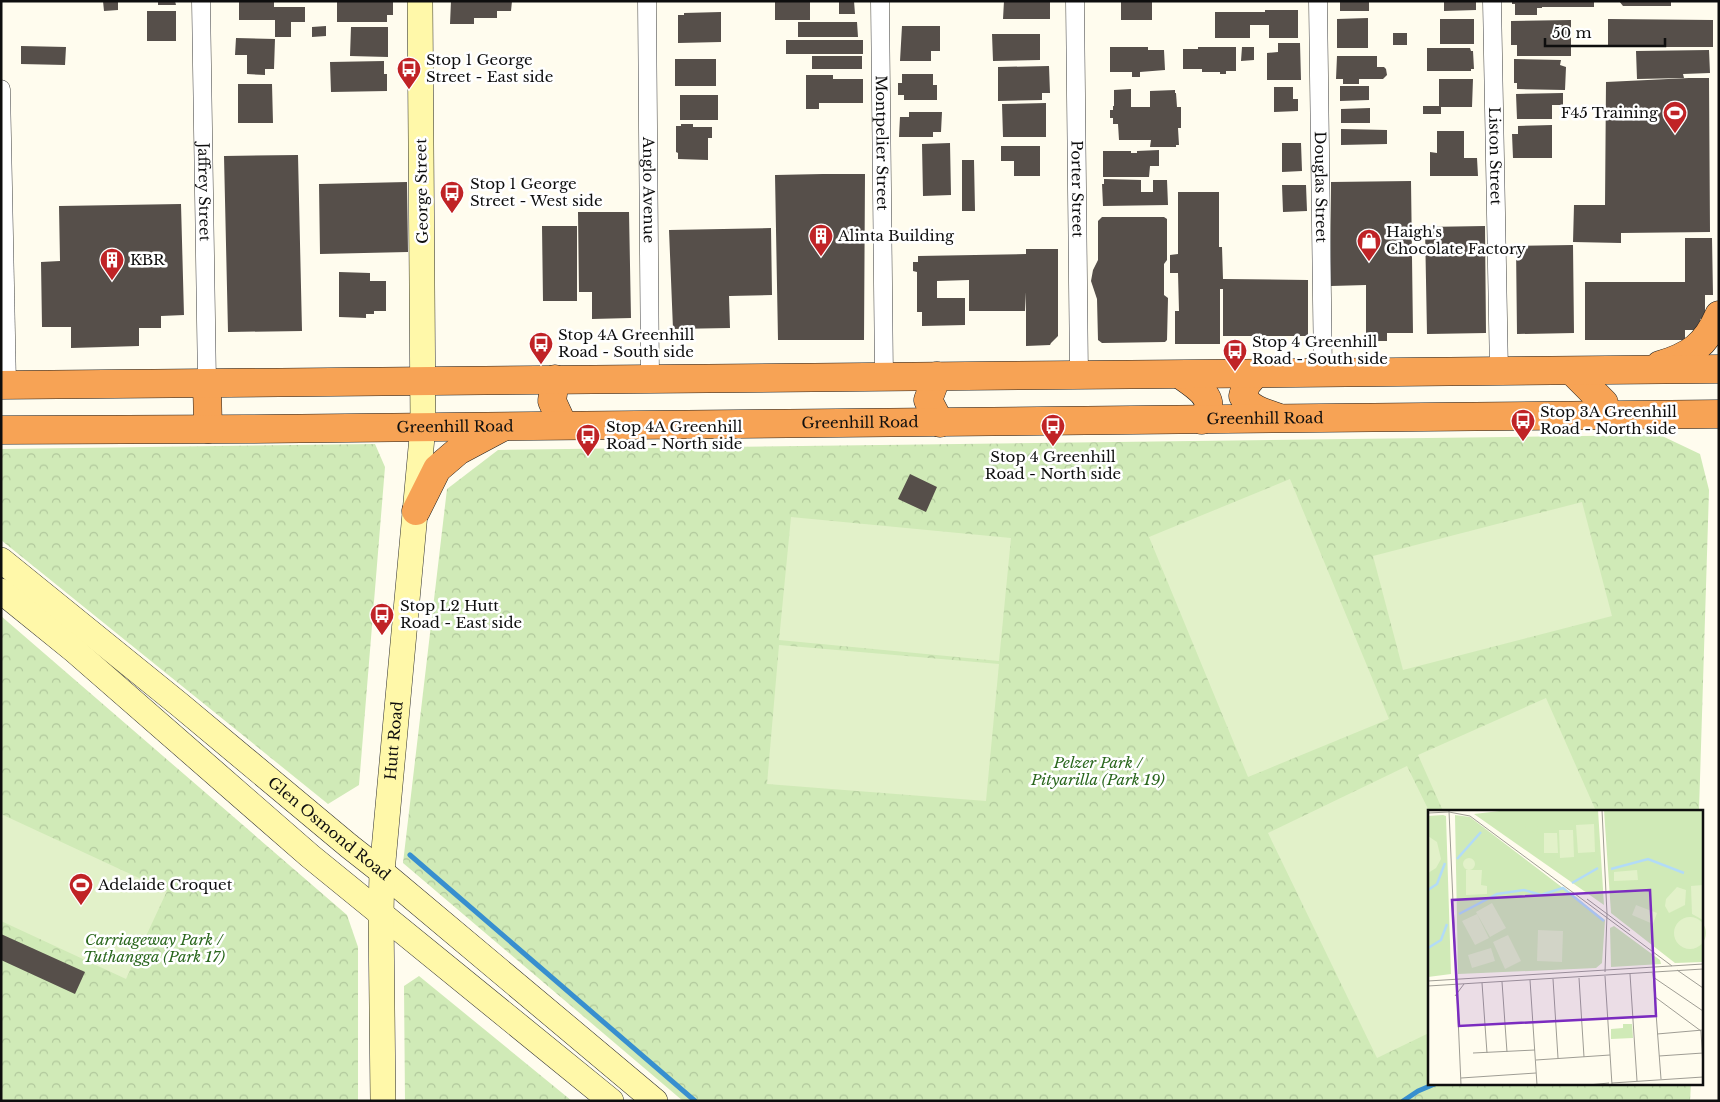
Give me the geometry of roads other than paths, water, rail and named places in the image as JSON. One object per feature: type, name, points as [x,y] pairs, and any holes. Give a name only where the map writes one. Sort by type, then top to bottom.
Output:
[{"type":"highway","points":[[1644,370],[1686,356],[1704,340],[1719,315]]},
{"type":"highway","points":[[4,385],[1719,369]]},
{"type":"highway","points":[[1572,371],[1604,403],[1604,410],[1599,415]]},
{"type":"highway","points":[[1255,374],[1246,385],[1243,396],[1245,400],[1260,411],[1279,418]]},
{"type":"highway","points":[[1181,375],[1201,390],[1207,400],[1208,407],[1202,420]]},
{"type":"highway","points":[[937,376],[928,400],[940,423]]},
{"type":"highway","points":[[554,379],[552,401],[563,425]]},
{"type":"highway","points":[[207,383],[208,429]]},
{"type":"highway","name":"Greenhill Road","points":[[1,430],[940,423],[1719,414]]},
{"type":"highway","points":[[416,511],[437,469],[458,451],[506,425]]},
{"type":"main road","name":"George Street","points":[[420,1],[423,380]]},
{"type":"main road","name":"Hutt Road","points":[[383,1101],[382,872],[416,511],[423,426],[423,380]]},
{"type":"main road","name":"Glen Osmond Road","points":[[1,560],[382,872],[654,1101]]},
{"type":"main road","name":"Glen Osmond Road","points":[[1,591],[82,657],[259,812],[611,1101]]},
{"type":"street","name":"Jaffrey Street","points":[[201,1],[207,383]]},
{"type":"street","name":"Anglo Avenue","points":[[647,1],[650,378]]},
{"type":"street","name":"Montpelier Street","points":[[880,1],[884,377]]},
{"type":"street","name":"Porter Street","points":[[1075,1],[1080,375]]},
{"type":"street","name":"Douglas Street","points":[[1318,1],[1323,373]]},
{"type":"street","name":"Liston Street","points":[[1492,1],[1499,372]]},
{"type":"street","points":[[1,88],[4,385]]},
{"type":"waterway","points":[[410,855],[695,1101]]},
{"type":"waterway","points":[[1403,1101],[1418,1091],[1435,1084]]},
{"type":"place","name":"Stop 1 George Street - East side","points":[[409,90]]},
{"type":"place","name":"F45 Training","points":[[1675,134]]},
{"type":"place","name":"Stop 1 George Street - West side","points":[[452,214]]},
{"type":"place","name":"Alinta Building","points":[[821,257]]},
{"type":"place","name":"Haigh's Chocolate Factory","points":[[1369,262]]},
{"type":"place","name":"KBR","points":[[112,281]]},
{"type":"place","name":"Stop 4A Greenhill Road - South side","points":[[541,365]]},
{"type":"place","name":"Stop 4 Greenhill Road - South side","points":[[1235,372]]},
{"type":"place","name":"Stop 3A Greenhill Road - North side","points":[[1523,442]]},
{"type":"place","name":"Stop 4 Greenhill Road - North side","points":[[1053,447]]},
{"type":"place","name":"Stop 4A Greenhill Road - North side","points":[[588,457]]},
{"type":"place","name":"Stop L2 Hutt Road - East side","points":[[382,636]]},
{"type":"place","name":"Adelaide Croquet","points":[[81,906]]},
{"type":"park label","name":"Pelzer Park / Pityarilla (Park 19)","points":[[1098,772]]},
{"type":"park label","name":"Carriageway Park / Tuthangga (Park 17)","points":[[154,948]]}]
